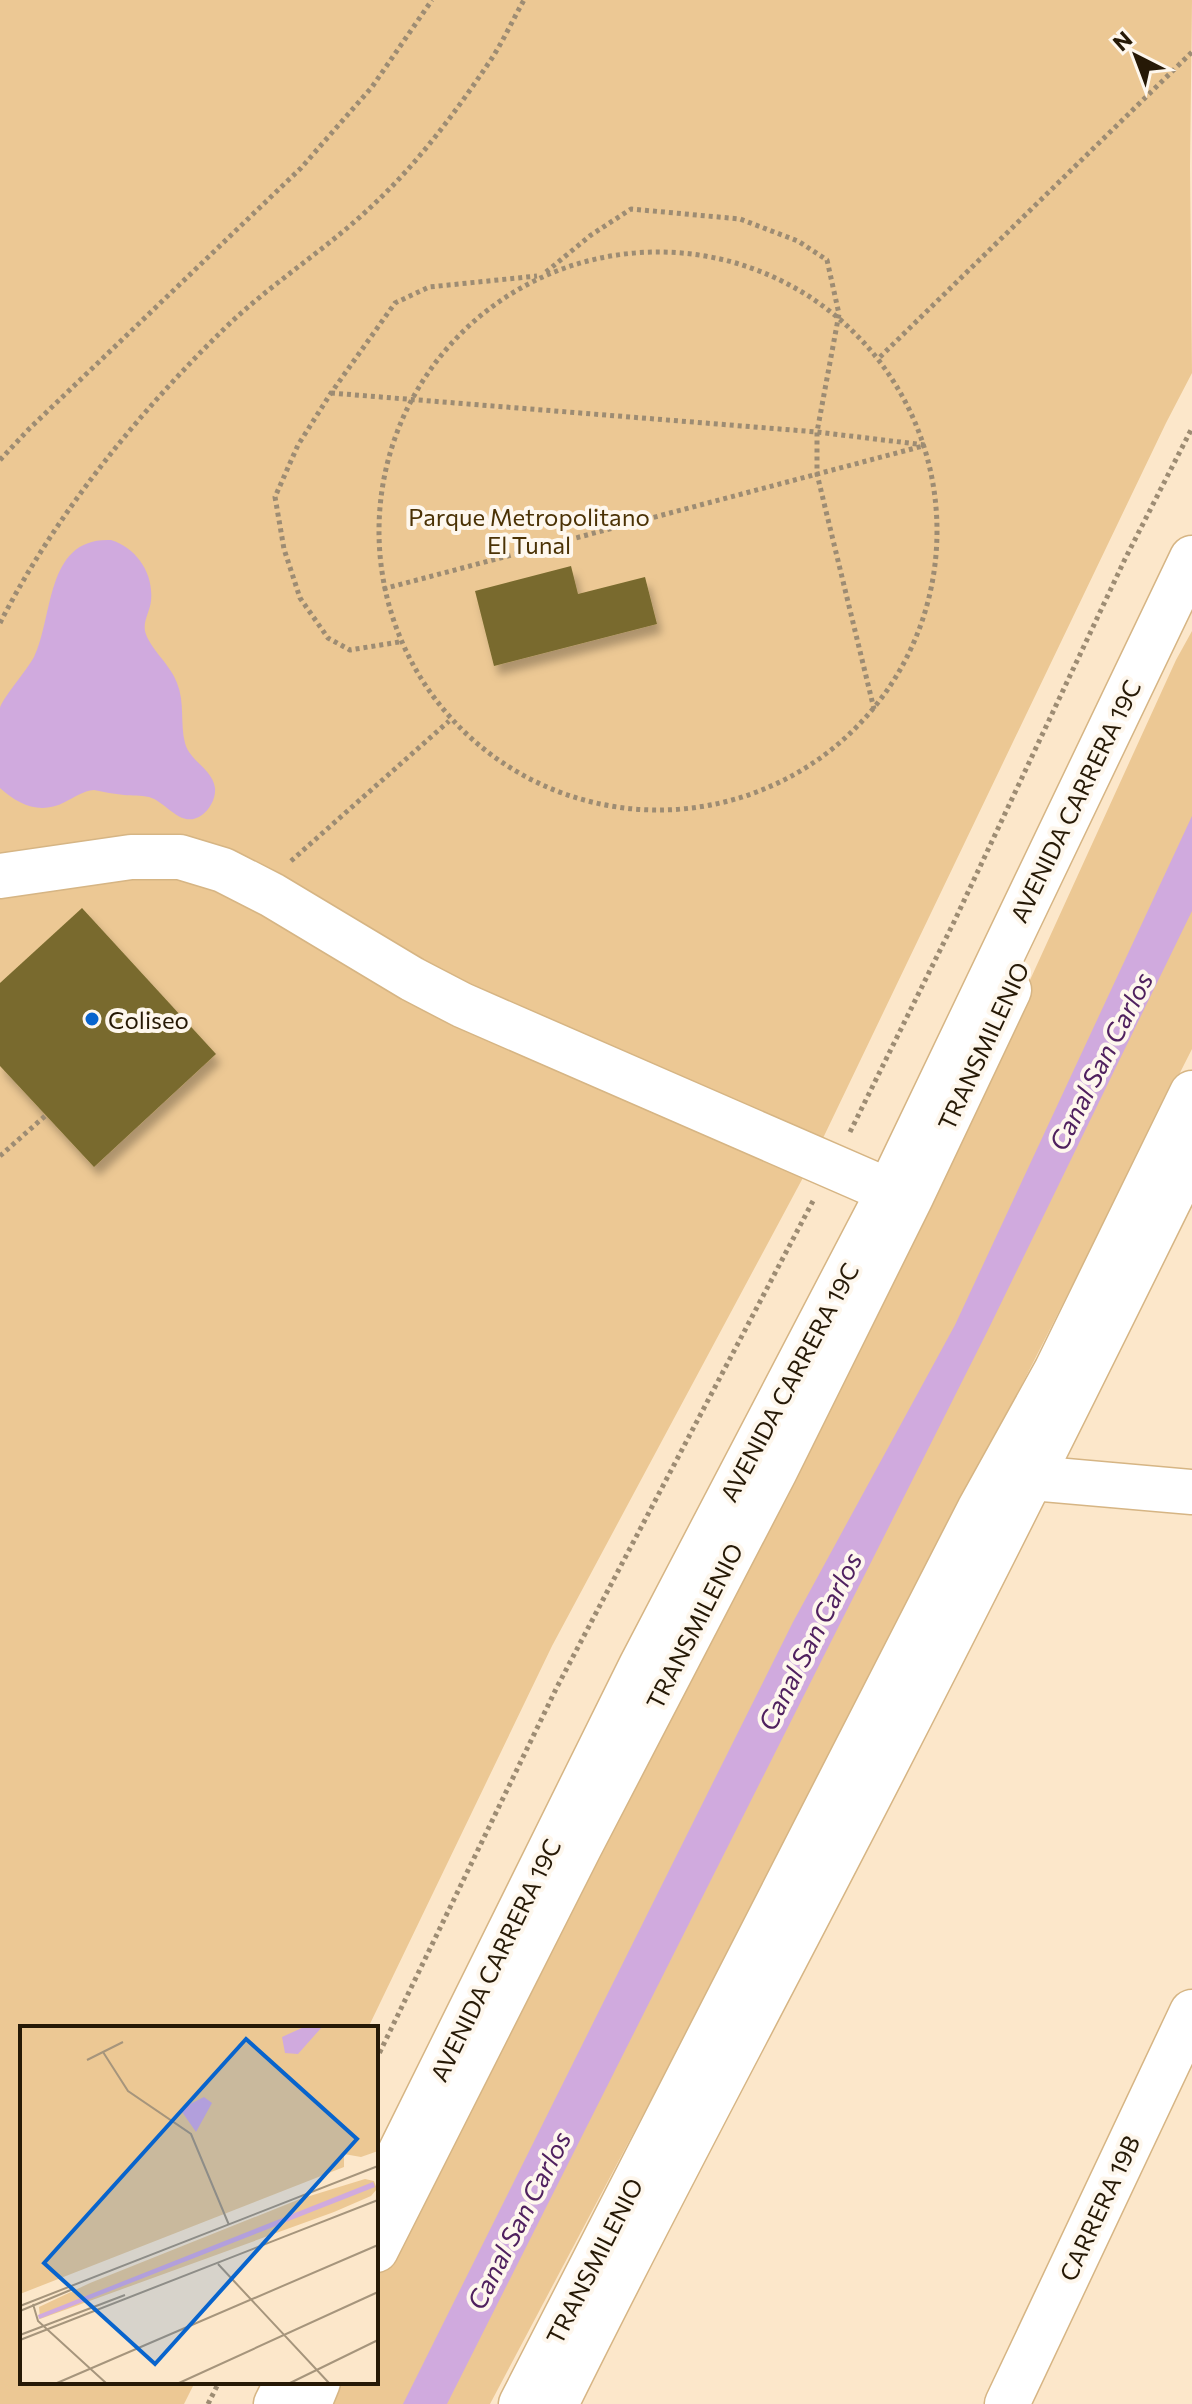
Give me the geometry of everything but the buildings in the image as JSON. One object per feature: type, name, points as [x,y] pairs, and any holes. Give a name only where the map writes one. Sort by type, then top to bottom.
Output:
[{"type":"main road","name":"AVENIDA CARRERA 19C","points":[[378,2197],[641,1666],[889,1191],[1192,558]]},
{"type":"main road","name":"TRANSMILENIO","points":[[378,2246],[579,1848],[775,1471],[911,1197],[1192,609]]},
{"type":"main road","points":[[0,876],[131,857],[180,857],[223,870],[260,888],[412,979],[462,1005],[889,1191]]},
{"type":"main road","name":"TRANSMILENIO","points":[[521,2404],[965,1537],[1056,1371],[1192,1093]]},
{"type":"main road","points":[[556,2404],[631,2252],[1032,1478],[1192,1154]]},
{"type":"main road","points":[[1032,1478],[1192,1492]]},
{"type":"main road","name":"CARRERA 19B","points":[[1007,2404],[1192,2012]]},
{"type":"main road","points":[[276,2404],[286,2384]]},
{"type":"main road","points":[[309,2404],[317,2384]]},
{"type":"path","points":[[0,460],[301,168],[372,87],[432,0]]},
{"type":"path","points":[[0,623],[74,505],[164,390],[226,327],[374,205],[433,139],[490,62],[524,0]]},
{"type":"path","points":[[880,357],[1192,52]]},
{"type":"path","points":[[399,642],[350,650],[328,638],[300,598],[284,549],[275,497],[298,445],[395,303],[429,287],[542,276],[618,253],[696,253],[772,274],[839,314],[880,357],[907,399],[926,446],[939,537],[921,629],[874,709],[815,764],[743,799],[664,812],[584,803],[511,771],[449,721],[421,684],[399,642],[383,589],[377,525],[386,460],[410,399],[445,349],[490,307],[542,276],[591,235],[631,209],[740,219],[798,241],[827,260],[839,314],[817,432],[817,474],[874,709]]},
{"type":"path","points":[[331,393],[817,432],[926,446]]},
{"type":"path","points":[[378,2056],[557,1687],[831,1167],[953,924],[1125,559],[1192,428]]},
{"type":"path","points":[[383,589],[926,446]]},
{"type":"path","points":[[260,888],[449,721]]},
{"type":"path","points":[[0,1156],[45,1116]]},
{"type":"path","points":[[208,2404],[218,2384]]},
{"type":"green space","name":"Parque Metropolitano El Tunal","points":[[0,0],[1192,0],[1192,373],[813,1159],[552,1646],[369,2026],[20,2026],[20,2384],[194,2384],[184,2404],[0,2404]]},
{"type":"green space","points":[[1192,631],[1192,1049],[853,1718],[490,2404],[329,2404],[337,2384],[378,2384],[380,2273],[656,1736],[962,1129]]},
{"type":"water","points":[[111,540],[129,549],[147,572],[151,601],[145,631],[177,683],[188,750],[213,781],[215,792],[212,803],[205,813],[194,819],[181,817],[146,796],[94,790],[56,806],[38,808],[22,803],[0,788],[0,708],[34,657],[55,582],[74,551],[90,542]]},
{"type":"water","name":"Canal San Carlos","points":[[1192,816],[1192,911],[987,1332],[447,2404],[403,2404],[793,1622],[955,1325]]},
{"type":"place","name":"Coliseo","points":[[92,1019]]}]
